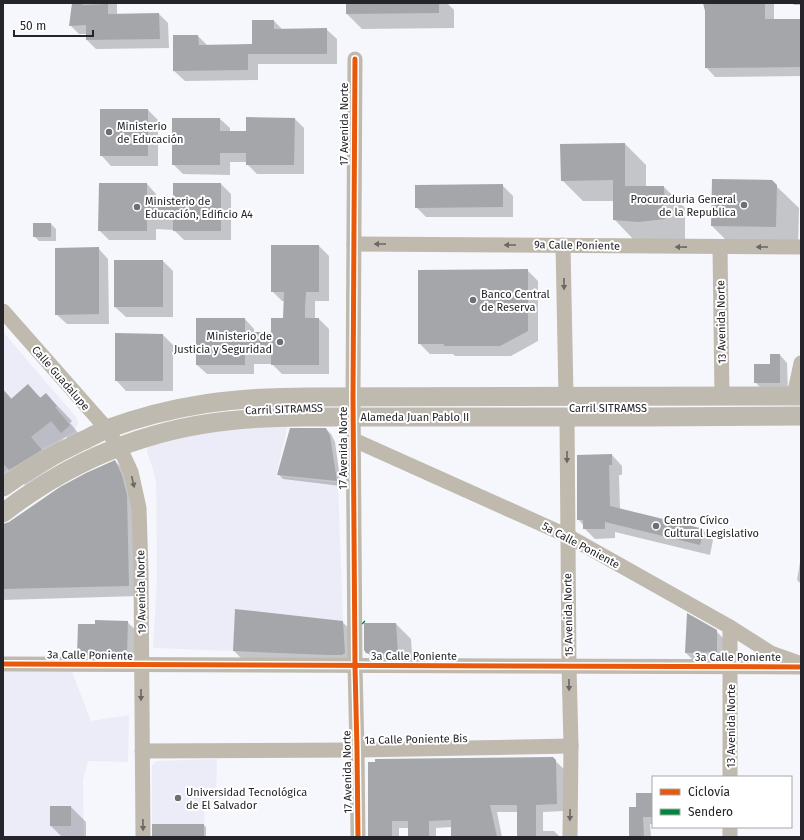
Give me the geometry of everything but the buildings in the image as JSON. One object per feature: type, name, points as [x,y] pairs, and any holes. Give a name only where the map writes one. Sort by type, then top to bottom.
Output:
[{"type":"main road","name":"Alameda Juan Pablo II","points":[[3,486],[29,469],[71,446],[113,438],[171,431],[227,421],[353,407],[566,396],[722,396],[799,400]]},
{"type":"main road","name":"Carril SITRAMSS","points":[[353,407],[720,408],[799,400]]},
{"type":"main road","name":"Alameda Juan Pablo II","points":[[353,407],[567,418],[801,416]]},
{"type":"main road","name":"Alameda Juan Pablo II","points":[[3,513],[46,482],[77,465],[113,438]]},
{"type":"main road","points":[[3,501],[34,479],[113,438]]},
{"type":"street","name":"17 Avenida Norte","points":[[355,59],[353,407],[358,837]]},
{"type":"street","name":"9a Calle Poniente","points":[[354,244],[801,247]]},
{"type":"street","points":[[563,245],[566,396]]},
{"type":"street","name":"13 Avenida Norte","points":[[720,247],[722,396]]},
{"type":"street","name":"Calle Guadalupe","points":[[3,311],[113,438]]},
{"type":"street","points":[[799,400],[801,363]]},
{"type":"street","name":"15 Avenida Norte","points":[[567,418],[571,746],[570,837]]},
{"type":"street","name":"19 Avenida Norte","points":[[113,438],[131,472],[139,508],[143,837]]},
{"type":"street","name":"5a Calle Poniente","points":[[354,440],[568,536],[730,627],[771,653],[801,663]]},
{"type":"street","name":"13 Avenida Norte","points":[[730,627],[730,776]]},
{"type":"street","name":"3a Calle Poniente","points":[[3,664],[141,666],[801,667]]},
{"type":"street","name":"1a Calle Poniente Bis","points":[[142,751],[357,750],[571,746]]},
{"type":"shaded area","points":[[3,332],[76,417],[78,423],[74,432],[28,456],[3,472]]},
{"type":"shaded area","points":[[288,424],[276,476],[338,483],[343,621],[235,609],[233,651],[153,648],[157,577],[156,482],[147,452],[148,446],[207,431]]},
{"type":"shaded area","points":[[3,672],[72,672],[91,721],[129,715],[128,762],[88,761],[83,780],[84,837],[3,837]]},
{"type":"shaded area","name":"Universidad Tecnológica de El Salvador","points":[[217,759],[216,801],[205,795],[204,837],[152,837],[152,765],[156,761]]},
{"type":"cycle path","points":[[355,59],[353,397],[358,837]]},
{"type":"cycle path","points":[[3,664],[801,667]]},
{"type":"place","name":"Ministerio de Educación","points":[[109,132]]},
{"type":"place","name":"Procuraduria General de la Republica","points":[[744,205]]},
{"type":"place","name":"Ministerio de Educación, Edificio A4","points":[[137,207]]},
{"type":"place","name":"Banco Central de Reserva","points":[[473,300]]},
{"type":"place","name":"Ministerio de Justicia y Seguridad","points":[[280,342]]},
{"type":"place","name":"Centro Cívico Cultural Legislativo","points":[[656,526]]},
{"type":"place","name":"Universidad Tecnológica de El Salvador","points":[[178,798]]}]
